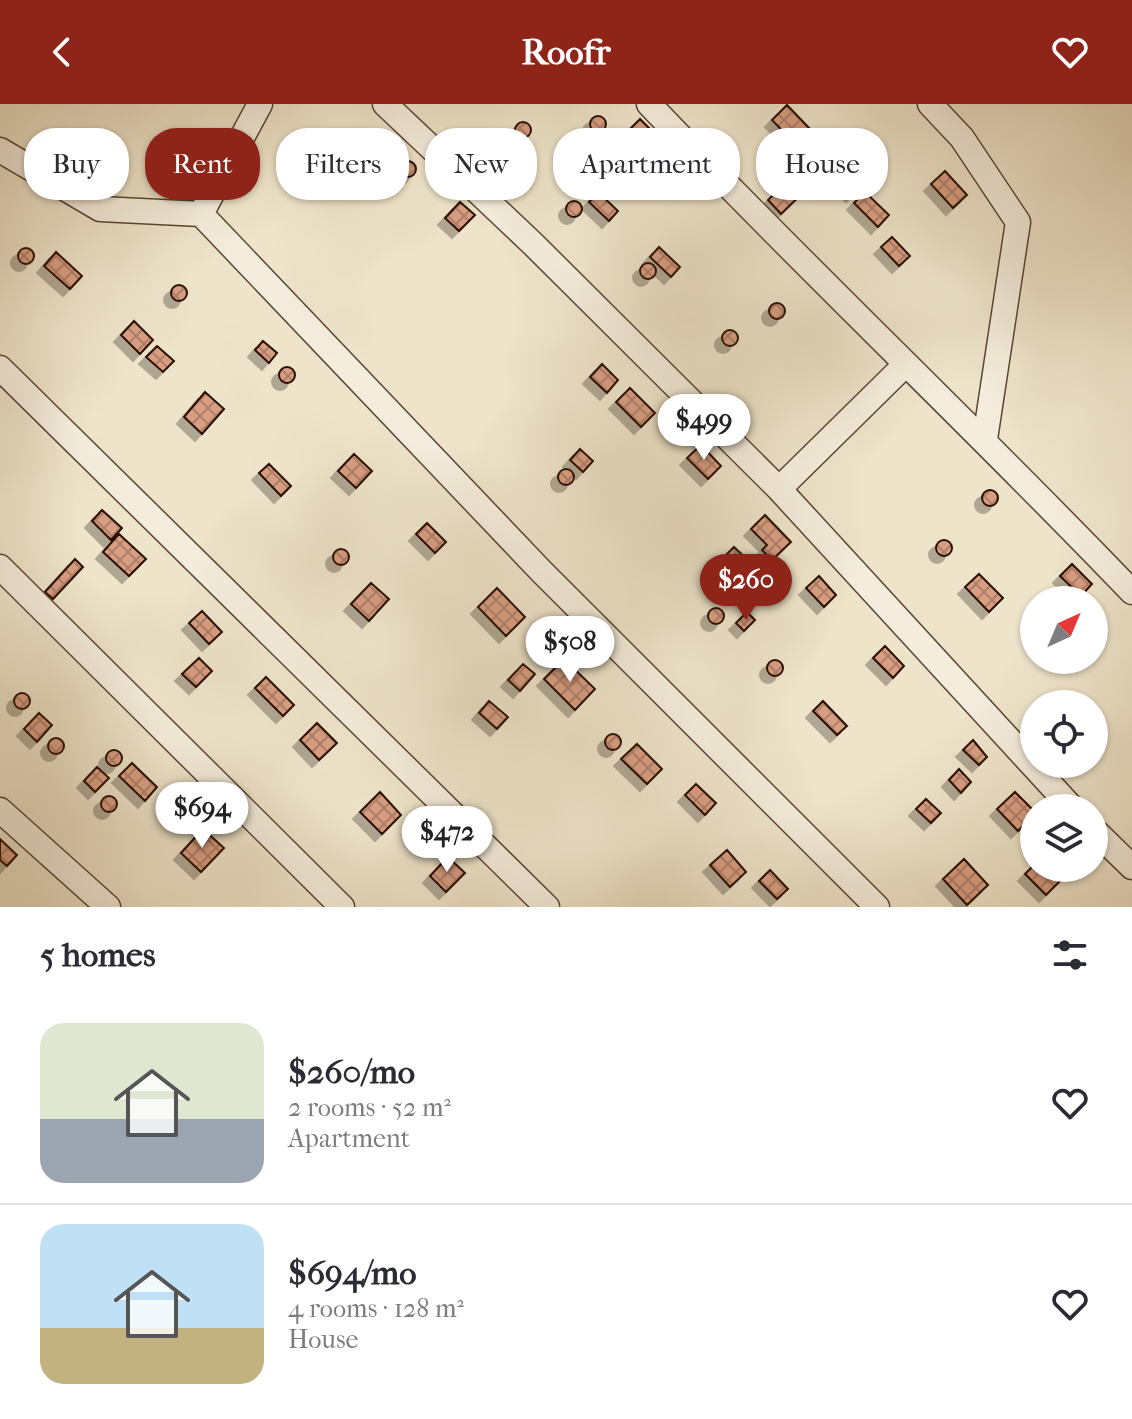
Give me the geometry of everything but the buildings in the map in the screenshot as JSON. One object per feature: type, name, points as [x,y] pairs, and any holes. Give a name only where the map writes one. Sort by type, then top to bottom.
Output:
[{"type":"street","points":[[201,214],[260,104]]},
{"type":"street","points":[[385,104],[533,244],[779,489],[1059,794]]},
{"type":"street","points":[[649,104],[905,365],[985,439],[1132,592]]},
{"type":"street","points":[[930,104],[962,138],[1018,222],[985,439]]},
{"type":"street","points":[[949,104],[962,138]]},
{"type":"street","points":[[0,150],[100,209],[201,214],[542,572],[877,907]]},
{"type":"street","points":[[779,489],[905,365]]},
{"type":"street","points":[[0,368],[547,907]]},
{"type":"street","points":[[0,567],[340,906]]},
{"type":"street","points":[[0,810],[108,907]]},
{"type":"street","points":[[1108,844],[1132,867]]}]
